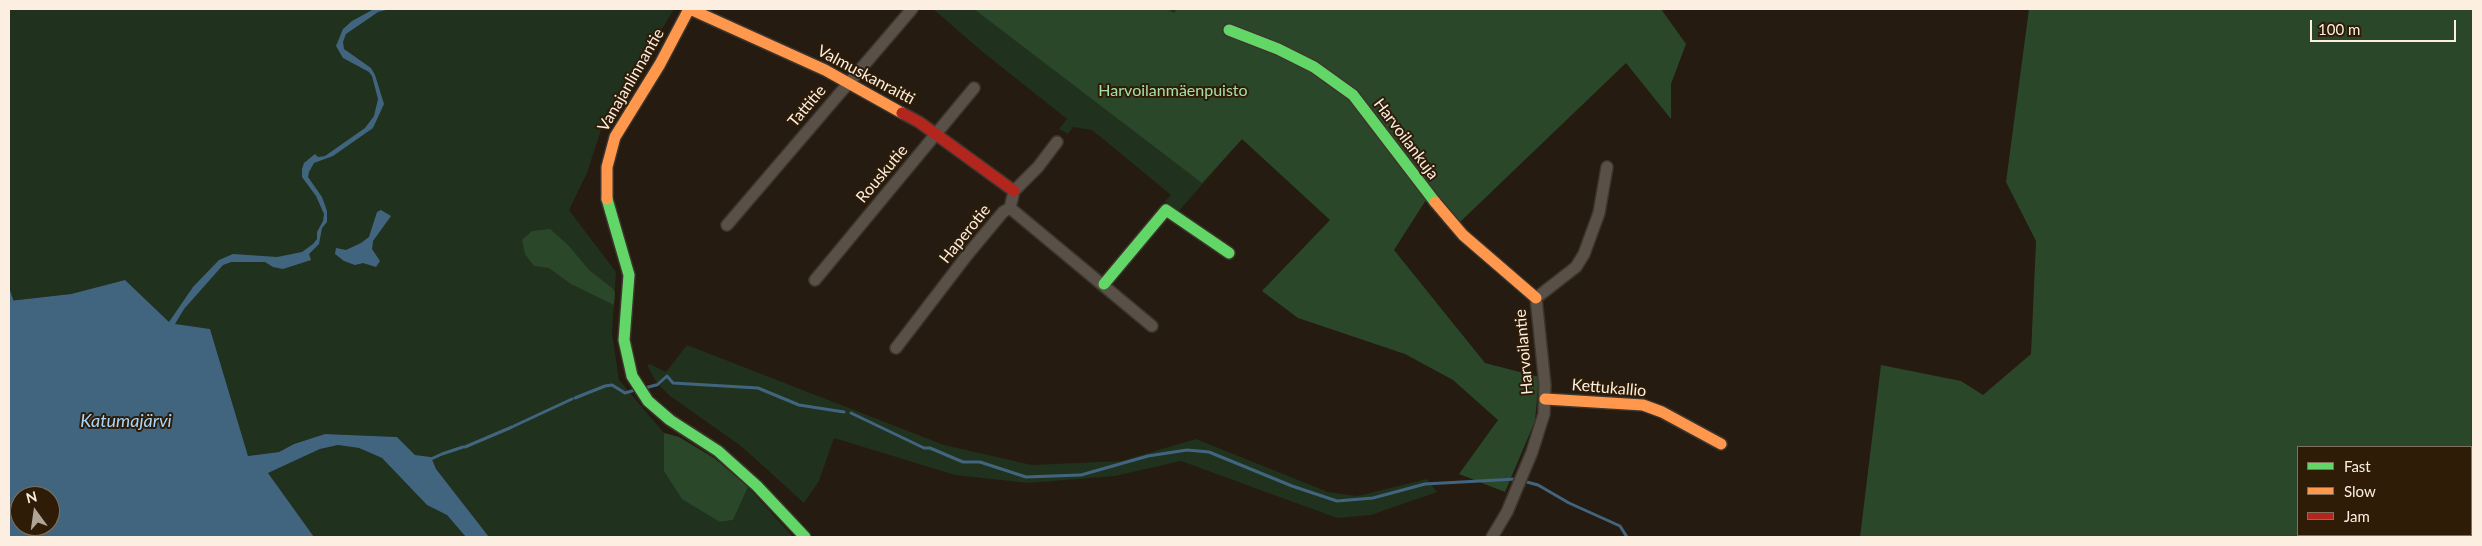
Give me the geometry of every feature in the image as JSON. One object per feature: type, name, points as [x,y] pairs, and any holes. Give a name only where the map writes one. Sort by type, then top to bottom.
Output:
[{"type":"street","name":"Valmuskanraitti","points":[[690,9],[848,83],[937,134],[1014,191]]},
{"type":"street","name":"Vanajanlinnantie","points":[[690,9],[660,64],[614,137],[607,166],[607,197],[629,275],[624,340],[626,357],[632,376],[648,401],[670,420],[718,451],[757,486],[806,537]]},
{"type":"street","name":"Tattitie","points":[[727,225],[912,9]]},
{"type":"street","name":"Harvoilankuja","points":[[1229,30],[1278,49],[1314,67],[1352,95],[1447,218],[1463,235],[1536,298]]},
{"type":"street","name":"Rouskutie","points":[[815,280],[974,88]]},
{"type":"street","points":[[1014,191],[1038,168],[1057,142]]},
{"type":"street","name":"Harvoilantie","points":[[1492,537],[1514,494],[1532,452],[1544,414],[1545,385],[1536,298],[1576,267],[1584,254],[1599,213],[1607,167]]},
{"type":"street","name":"Haperotie","points":[[896,348],[968,254],[1003,212],[1010,208],[1014,191]]},
{"type":"street","points":[[1010,208],[1104,284],[1152,326]]},
{"type":"street","points":[[1104,284],[1166,210],[1229,253]]},
{"type":"street","name":"Kettukallio","points":[[1545,400],[1643,405],[1662,412],[1721,444]]},
{"type":"green space","points":[[9,9],[674,9],[601,130],[587,173],[569,210],[616,272],[612,333],[619,380],[664,433],[664,471],[720,522],[733,520],[748,487],[793,537],[489,537],[436,469],[431,457],[415,455],[397,437],[325,434],[294,444],[279,452],[248,456],[210,329],[171,324],[125,280],[71,294],[9,301]]},
{"type":"green space","name":"Harvoilanmäenpuisto","points":[[933,9],[1333,9],[1242,139],[1178,212],[1165,201],[1171,195],[1092,130],[1073,127],[1068,134],[1059,129],[1067,119],[984,53]]},
{"type":"green space","points":[[974,9],[1166,9],[1174,13],[1177,9],[1661,9],[1686,44],[1671,84],[1671,119],[1626,63],[1460,222],[1433,189],[1394,250],[1485,363],[1539,377],[1535,421],[1505,492],[1459,474],[1498,420],[1453,380],[1405,354],[1298,318],[1262,291],[1330,220],[1242,139],[1202,183]]},
{"type":"green space","points":[[2029,9],[2473,9],[2473,537],[1860,537],[1881,365],[1961,381],[1983,395],[2031,354],[2036,241],[2006,182]]},
{"type":"green space","points":[[550,229],[568,245],[589,270],[612,288],[615,292],[614,305],[571,284],[549,268],[534,266],[525,254],[522,240],[532,231]]},
{"type":"green space","points":[[687,345],[944,445],[1032,465],[1121,461],[1196,439],[1328,492],[1357,496],[1427,479],[1437,492],[1371,515],[1337,518],[1181,461],[1115,476],[1028,483],[955,475],[834,438],[819,481],[804,503],[741,446],[670,396],[656,382],[647,365],[650,364],[666,372]]},
{"type":"green space","points":[[664,433],[679,437],[714,458],[748,487],[733,520],[720,522],[682,499],[664,471]]},
{"type":"green space","points":[[338,445],[359,448],[382,458],[427,505],[447,515],[466,537],[314,537],[268,473],[320,449]]},
{"type":"water","name":"Katumajärvi","points":[[374,9],[390,9],[378,12],[346,34],[343,42],[344,49],[371,68],[384,104],[373,128],[333,156],[314,163],[309,172],[308,177],[322,197],[327,211],[327,222],[322,228],[319,244],[309,254],[311,260],[283,269],[273,267],[265,262],[231,262],[223,265],[184,309],[175,324],[210,329],[248,456],[279,452],[294,444],[325,434],[397,437],[415,455],[431,457],[436,469],[489,537],[466,537],[447,515],[427,505],[382,458],[359,448],[338,445],[320,449],[268,473],[314,537],[9,537],[9,301],[71,294],[125,280],[169,322],[193,287],[219,260],[233,254],[277,257],[302,252],[313,244],[317,239],[317,232],[323,221],[324,214],[316,196],[302,177],[304,163],[315,154],[318,157],[325,156],[365,128],[374,116],[378,99],[372,76],[369,72],[343,58],[336,46],[343,29],[352,21]]},
{"type":"water","points":[[381,210],[391,216],[373,241],[372,249],[380,261],[376,267],[363,263],[355,265],[344,261],[335,254],[336,248],[346,250],[369,237],[377,212]]},
{"type":"waterway","points":[[9,292],[12,301]]},
{"type":"waterway","points":[[657,385],[667,376],[673,383],[758,388],[799,405],[844,412]]},
{"type":"waterway","points":[[575,398],[612,385],[625,393],[635,390]]},
{"type":"waterway","points":[[645,388],[656,385]]},
{"type":"waterway","points":[[514,426],[572,399]]},
{"type":"waterway","points":[[851,413],[924,448],[930,448],[963,462],[980,462],[1026,477],[1080,475]]},
{"type":"waterway","points":[[465,447],[512,427]]},
{"type":"waterway","points":[[442,454],[463,447]]},
{"type":"waterway","points":[[1081,475],[1148,456],[1187,450],[1209,452],[1292,486],[1337,501],[1373,498],[1425,484],[1516,479]]},
{"type":"waterway","points":[[431,459],[442,454]]},
{"type":"waterway","points":[[1523,481],[1538,485],[1569,503],[1620,526],[1627,537]]},
{"type":"traffic: fast","points":[[1229,30],[1278,49],[1314,67],[1353,95],[1435,202]]},
{"type":"traffic: fast","points":[[607,199],[629,275],[624,340],[632,376],[648,401],[670,420],[718,451],[757,486],[805,537]]},
{"type":"traffic: fast","points":[[1104,284],[1166,210],[1229,253]]},
{"type":"traffic: slow","points":[[607,199],[607,167],[615,137],[660,64],[689,9]]},
{"type":"traffic: slow","points":[[690,9],[825,70],[902,113]]},
{"type":"traffic: slow","points":[[1435,202],[1463,235],[1536,298]]},
{"type":"traffic: slow","points":[[1545,399],[1643,405],[1662,412],[1721,444]]},
{"type":"traffic: jam","points":[[902,113],[919,122],[1014,191]]}]
